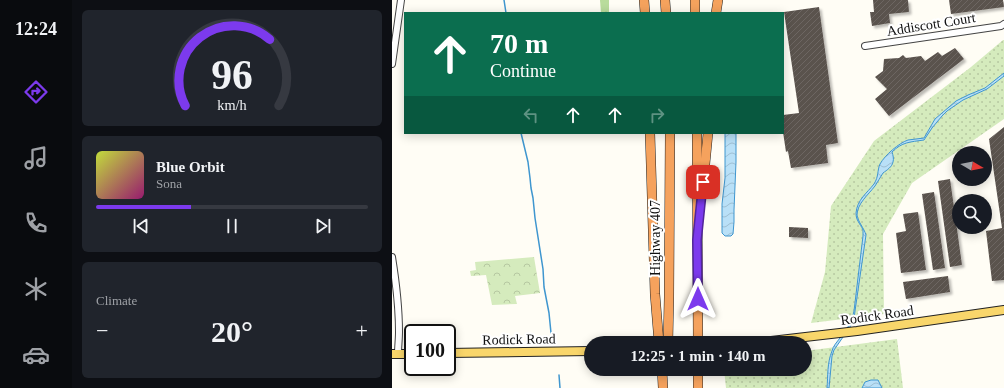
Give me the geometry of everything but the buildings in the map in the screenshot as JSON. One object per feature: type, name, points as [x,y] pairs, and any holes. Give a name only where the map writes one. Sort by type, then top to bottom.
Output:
[{"type":"highway","points":[[644,0],[645,12]]},
{"type":"highway","points":[[665,0],[666,12]]},
{"type":"highway","points":[[695,0],[695,12]]},
{"type":"highway","points":[[716,12],[718,0]]},
{"type":"highway","points":[[650,134],[655,294],[658,336]]},
{"type":"highway","name":"Highway 407","points":[[668,336],[670,134]]},
{"type":"highway","points":[[697,134],[698,336]]},
{"type":"highway","points":[[697,240],[708,134]]},
{"type":"highway","points":[[662,376],[663,388]]},
{"type":"highway","points":[[667,376],[667,388]]},
{"type":"highway","points":[[698,376],[698,388]]},
{"type":"main road","name":"Rodick Road","points":[[812,336],[1004,310]]},
{"type":"main road","name":"Rodick Road","points":[[456,353],[584,350]]},
{"type":"street","points":[[392,64],[401,0]]},
{"type":"street","name":"Addiscott Court","points":[[865,46],[1003,25]]},
{"type":"street","points":[[392,257],[396,282],[399,334],[395,354]]},
{"type":"green space","points":[[600,0],[609,0],[609,12],[601,12]]},
{"type":"green space","points":[[1004,40],[1004,119],[965,146],[952,146],[952,155],[912,183],[883,234],[884,314],[811,323],[825,272],[831,206],[874,141]]},
{"type":"green space","points":[[534,257],[540,293],[515,296],[517,304],[492,305],[486,275],[471,276],[470,271],[476,270],[475,262]]},
{"type":"green space","points":[[897,339],[903,388],[726,388],[725,376],[812,376],[812,350]]},
{"type":"water","points":[[1004,73],[1004,76],[987,89],[963,100],[947,111],[924,140],[903,144],[892,152],[892,165],[883,173],[875,186],[861,203],[857,211],[857,215],[866,235],[854,318],[850,327],[834,350],[832,356],[829,388],[827,388],[830,356],[835,344],[849,325],[854,311],[863,236],[863,230],[857,218],[856,213],[857,208],[860,200],[876,181],[880,164],[889,153],[901,144],[908,140],[924,138],[935,119],[956,101],[985,88]]},
{"type":"water","points":[[725,134],[736,134],[734,222],[733,234],[731,236],[725,236],[722,233],[722,204],[725,178]]},
{"type":"water","points":[[878,380],[882,388],[862,388],[865,382]]},
{"type":"waterway","points":[[504,0],[506,12]]},
{"type":"waterway","points":[[521,134],[528,162],[551,333]]},
{"type":"waterway","points":[[559,375],[560,388]]},
{"type":"route","points":[[698,299],[697,240],[703,182]]}]
